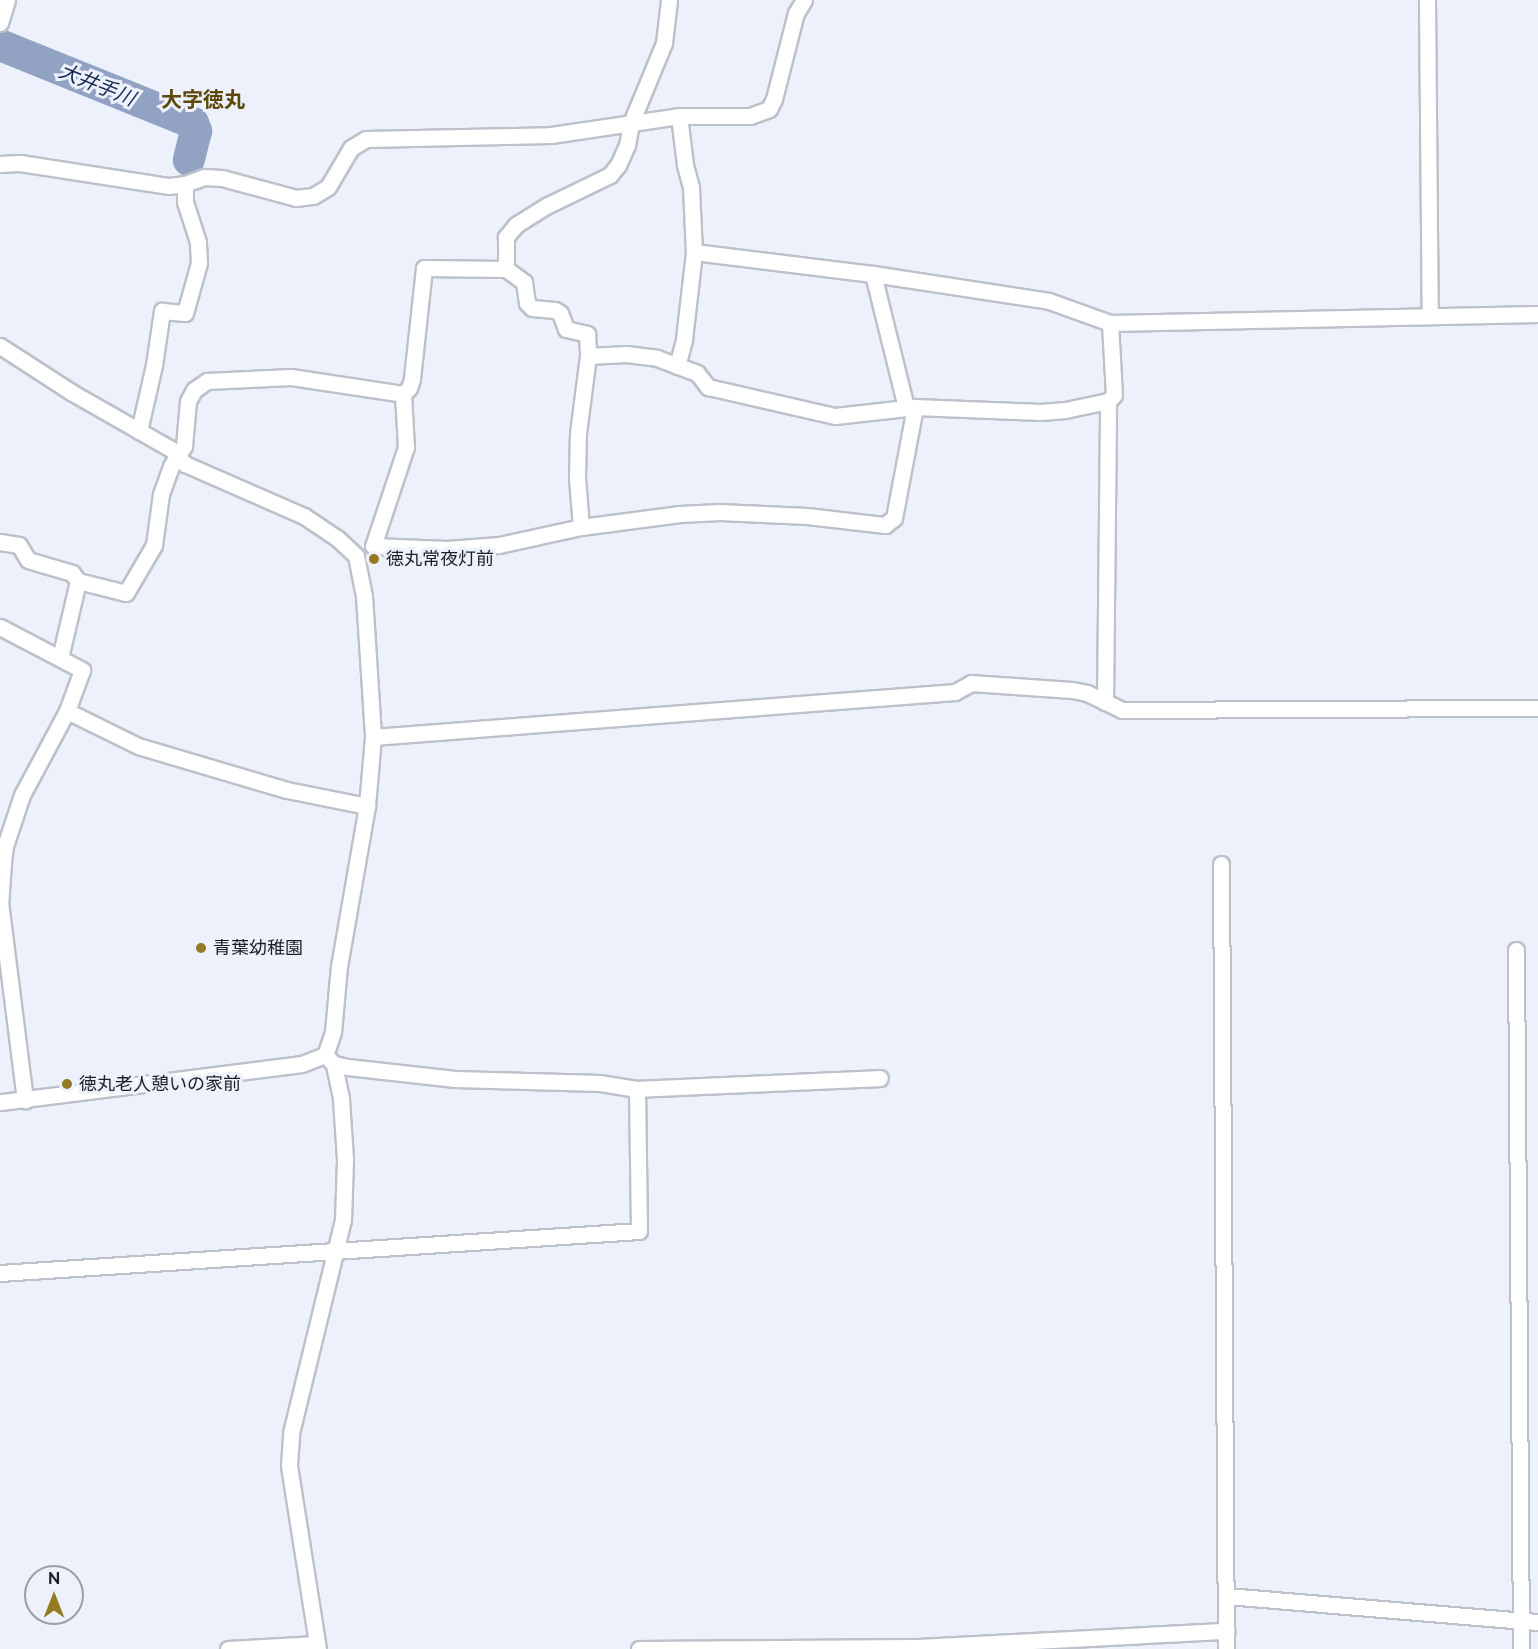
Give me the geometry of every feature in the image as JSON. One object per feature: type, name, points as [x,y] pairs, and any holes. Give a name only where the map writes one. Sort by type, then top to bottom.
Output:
[{"type":"street","points":[[0,23],[7,0]]},
{"type":"street","points":[[506,268],[507,237],[510,231],[546,206],[610,175],[618,165],[627,146],[631,123],[664,44],[669,0]]},
{"type":"street","points":[[0,164],[37,166],[169,186],[204,177],[222,178],[296,198],[313,196],[328,187],[351,148],[366,139],[551,135],[679,116],[750,116],[769,109],[774,99],[796,13],[804,0]]},
{"type":"street","points":[[1427,0],[1430,314]]},
{"type":"street","points":[[677,366],[684,339],[694,252],[691,187],[685,165],[679,116]]},
{"type":"street","points":[[140,431],[154,365],[162,311],[186,313],[199,263],[198,242],[185,202],[184,184]]},
{"type":"street","points":[[694,252],[873,274],[1049,301],[1110,323],[1430,314],[1538,314]]},
{"type":"street","points":[[373,546],[406,447],[403,394],[409,388],[412,379],[424,268],[506,268],[524,282],[527,303],[532,308],[555,310],[560,313],[566,330],[587,334],[588,356],[578,433],[577,478],[581,527]]},
{"type":"street","points":[[356,556],[373,546],[447,549],[489,546],[581,527],[680,513],[720,512],[807,516],[885,525],[894,518],[910,407],[873,274]]},
{"type":"street","points":[[588,356],[626,354],[657,358],[697,373],[708,387],[835,416],[910,407],[1041,412],[1065,410],[1108,401],[1114,395],[1110,323]]},
{"type":"street","points":[[0,347],[71,393],[140,431],[185,464],[304,516],[337,538],[356,556],[364,596],[373,737],[367,806],[339,966],[329,1060],[341,1098],[345,1159],[343,1220],[291,1433],[289,1465],[318,1646],[228,1649]]},
{"type":"street","points":[[0,542],[19,545],[28,560],[72,573],[78,581],[126,593],[154,545],[161,494],[171,466],[184,446],[188,401],[194,390],[207,381],[291,377],[403,394]]},
{"type":"street","points":[[1105,702],[1108,401]]},
{"type":"street","points":[[60,658],[78,581]]},
{"type":"street","points":[[0,627],[82,670],[67,711],[22,795],[5,846],[0,902],[25,1100]]},
{"type":"street","points":[[373,737],[955,692],[971,683],[1072,690],[1087,693],[1122,710],[1538,708]]},
{"type":"street","points":[[67,711],[138,746],[287,790],[367,806]]},
{"type":"street","points":[[1221,864],[1226,1649]]},
{"type":"street","points":[[1516,950],[1521,1649]]},
{"type":"street","points":[[0,1102],[329,1060],[455,1079],[600,1083],[637,1089],[880,1078]]},
{"type":"street","points":[[0,1273],[639,1231],[637,1089]]},
{"type":"street","points":[[1227,1596],[1538,1622]]},
{"type":"street","points":[[639,1649],[918,1647],[1227,1631]]},
{"type":"waterway","name":"大井手川","points":[[0,45],[193,123],[196,131],[189,160]]},
{"type":"place","name":"徳丸常夜灯前","points":[[374,559]]},
{"type":"place","name":"青葉幼稚園","points":[[201,948]]},
{"type":"place","name":"徳丸老人憩いの家前","points":[[67,1084]]},
{"type":"district","name":"大字徳丸","points":[[203,100]]}]
